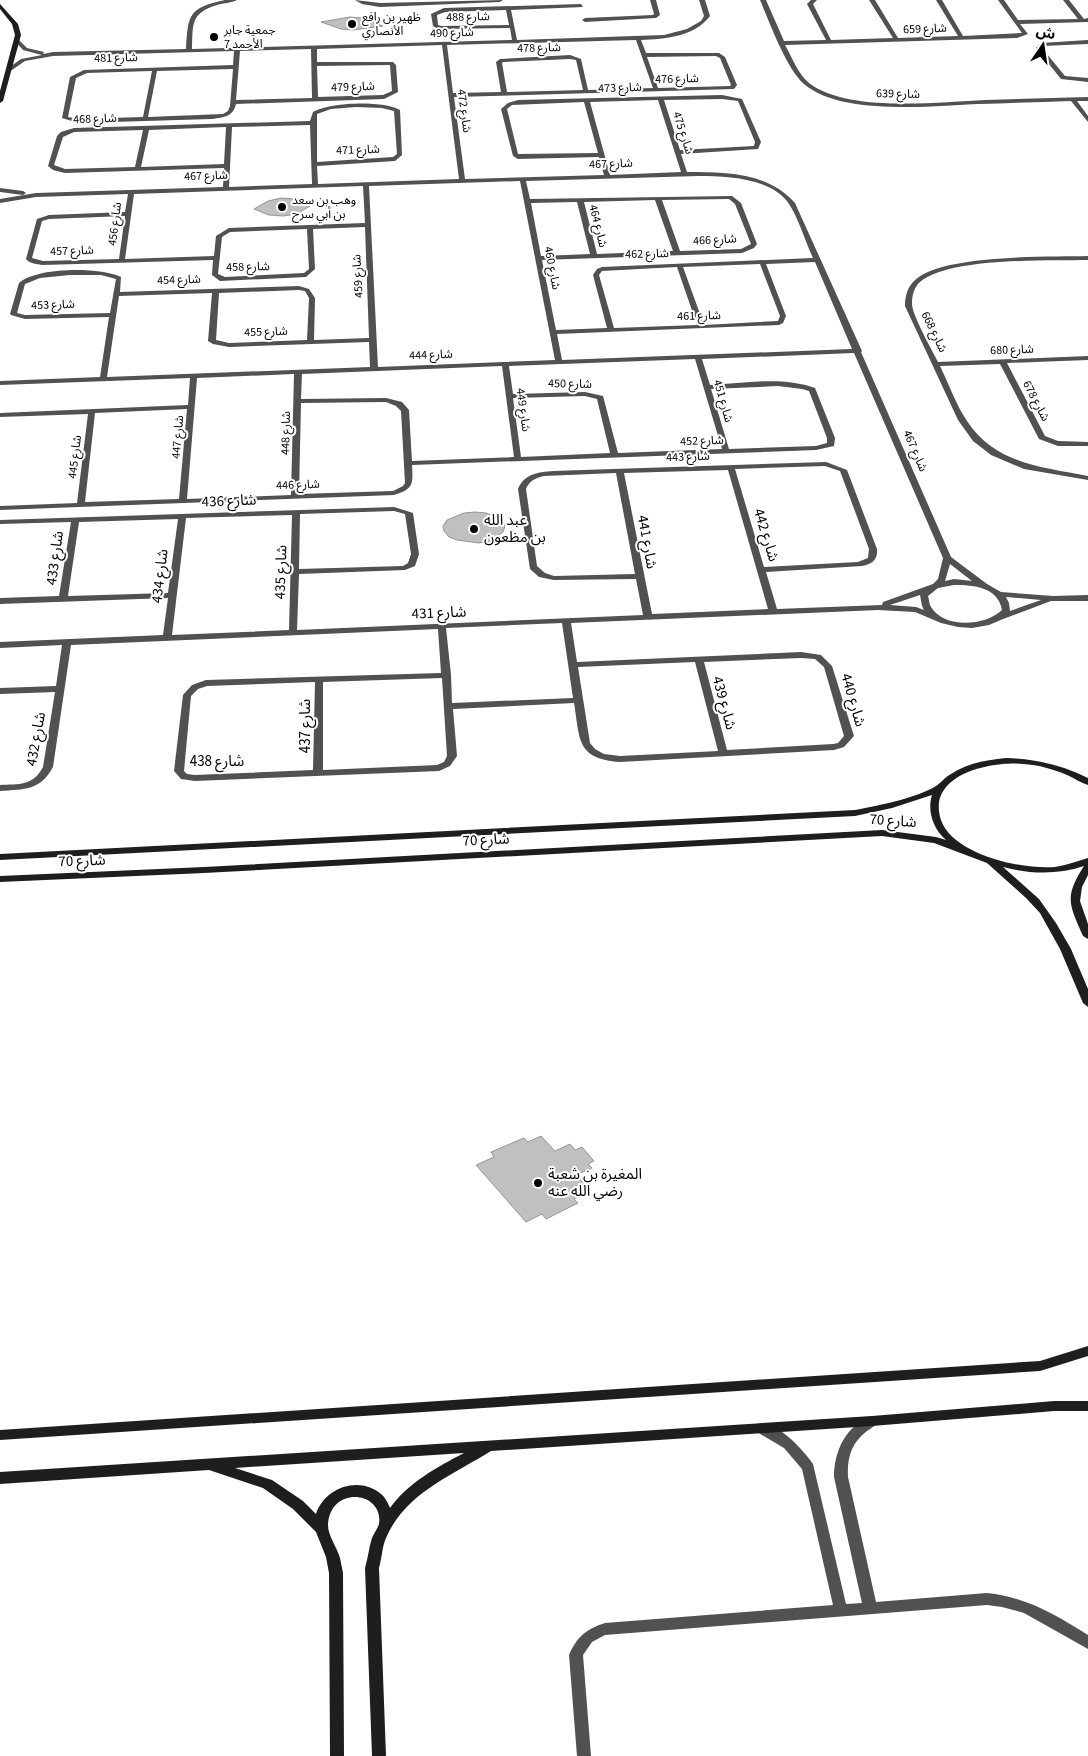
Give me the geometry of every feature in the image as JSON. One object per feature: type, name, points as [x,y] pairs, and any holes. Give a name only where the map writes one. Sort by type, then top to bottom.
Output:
[{"type":"main road","points":[[0,6],[16,24],[18,42],[0,101]]},
{"type":"main road","name":"شارع 70","points":[[0,857],[855,813],[897,805],[940,788],[954,776],[968,768],[1010,761],[1051,766],[1076,775],[1088,782]]},
{"type":"main road","points":[[940,788],[934,804],[938,822],[951,839],[972,854],[991,862],[1018,869],[1045,870],[1071,868],[1088,861]]},
{"type":"main road","name":"شارع 70","points":[[0,879],[204,870],[882,833],[936,840],[972,854]]},
{"type":"main road","points":[[991,862],[1036,902],[1048,918],[1074,968],[1088,1003]]},
{"type":"main road","points":[[1088,867],[1074,892],[1074,902],[1088,936]]},
{"type":"main road","points":[[0,1435],[1040,1366],[1088,1351]]},
{"type":"main road","points":[[0,1478],[872,1422],[1054,1406],[1088,1406]]},
{"type":"main road","points":[[379,1756],[372,1568],[379,1538],[386,1525],[405,1500],[434,1477],[491,1446]]},
{"type":"main road","points":[[203,1464],[226,1469],[266,1484],[298,1505],[321,1528]]},
{"type":"main road","points":[[338,1756],[336,1573],[333,1557],[321,1528],[320,1518],[324,1508],[336,1496],[354,1491],[365,1492],[376,1497],[383,1505],[387,1514],[386,1525]]},
{"type":"street","points":[[189,50],[191,22],[196,15],[214,5],[234,0]]},
{"type":"street","points":[[358,0],[370,4],[500,0]]},
{"type":"street","points":[[585,20],[654,17],[656,15],[653,0]]},
{"type":"street","name":"شارع 490","points":[[10,69],[23,60],[53,54],[638,38],[673,34],[702,23],[707,16],[702,0]]},
{"type":"street","name":"شارع 639","points":[[763,0],[802,79],[807,84],[827,94],[852,101],[901,104],[1088,99]]},
{"type":"street","points":[[814,0],[810,4],[829,41]]},
{"type":"street","points":[[872,0],[896,39]]},
{"type":"street","points":[[939,0],[962,38]]},
{"type":"street","points":[[1001,0],[1018,22],[1085,20]]},
{"type":"street","points":[[1066,0],[1085,20]]},
{"type":"street","points":[[581,3],[590,39]]},
{"type":"street","name":"شارع 488","points":[[512,26],[444,28],[436,26],[434,14],[439,11],[581,3]]},
{"type":"street","points":[[508,8],[515,41]]},
{"type":"street","name":"شارع 659","points":[[783,42],[1018,36],[1025,34],[1018,22]]},
{"type":"street","points":[[638,38],[656,90]]},
{"type":"street","name":"شارع 490","points":[[18,42],[25,49],[53,54]]},
{"type":"street","points":[[1088,42],[1049,43],[1041,44],[1038,48],[1063,78],[1088,80]]},
{"type":"street","name":"شارع 472","points":[[444,43],[462,181]]},
{"type":"street","points":[[314,47],[315,99]]},
{"type":"street","points":[[233,102],[237,49]]},
{"type":"street","name":"شارع 476","points":[[450,94],[732,88],[734,85],[722,57],[717,54],[644,55]]},
{"type":"street","name":"شارع 478","points":[[504,94],[499,62],[502,60],[561,58],[578,59],[586,92]]},
{"type":"street","name":"شارع 479","points":[[233,102],[384,97],[395,92],[393,65],[391,63],[314,64]]},
{"type":"street","name":"شارع 481","points":[[233,102],[230,112],[225,115],[200,118],[78,122],[65,118],[74,75],[90,70],[236,67]]},
{"type":"street","points":[[145,120],[155,69]]},
{"type":"street","name":"شارع 473","points":[[600,155],[518,157],[515,155],[504,109],[510,104],[518,102],[722,97],[740,100],[758,142],[756,148],[750,150],[678,152]]},
{"type":"street","name":"شارع 475","points":[[660,98],[685,174]]},
{"type":"street","points":[[1073,100],[1088,120]]},
{"type":"street","points":[[587,101],[607,176]]},
{"type":"street","name":"شارع 471","points":[[315,164],[392,160],[400,154],[397,110],[394,107],[330,107],[317,112],[313,116],[315,185]]},
{"type":"street","name":"شارع 468","points":[[227,166],[59,171],[51,166],[60,136],[74,130],[313,123]]},
{"type":"street","points":[[226,188],[229,126]]},
{"type":"street","points":[[138,169],[146,129]]},
{"type":"street","name":"شارع 467","points":[[0,201],[36,195],[131,191],[685,174],[741,177],[770,186],[792,202],[947,558],[985,587]]},
{"type":"street","name":"شارع 460","points":[[524,179],[559,361]]},
{"type":"street","name":"شارع 459","points":[[366,184],[374,368]]},
{"type":"street","name":"شارع 467","points":[[0,190],[36,195]]},
{"type":"street","name":"شارع 456","points":[[122,260],[131,191]]},
{"type":"street","name":"شارع 466","points":[[528,201],[722,196],[735,200],[754,244],[752,248],[742,251],[539,258]]},
{"type":"street","points":[[658,198],[677,253]]},
{"type":"street","name":"شارع 464","points":[[580,200],[594,256]]},
{"type":"street","name":"شارع 457","points":[[128,214],[49,217],[39,220],[29,259],[43,263],[216,258]]},
{"type":"street","name":"شارع 458","points":[[310,228],[312,269],[306,275],[220,279],[215,275],[219,236],[229,230],[367,225]]},
{"type":"street","name":"شارع 668","points":[[1088,258],[972,263],[945,268],[918,280],[911,288],[908,306],[962,420],[984,446],[1028,467],[1088,478]]},
{"type":"street","name":"شارع 462","points":[[611,330],[596,275],[599,270],[612,267],[818,260]]},
{"type":"street","name":"شارع 461","points":[[553,332],[770,326],[781,322],[783,316],[762,262]]},
{"type":"street","points":[[679,265],[701,327]]},
{"type":"street","name":"شارع 453","points":[[113,315],[25,317],[13,314],[22,283],[38,276],[110,274],[119,278],[118,294]]},
{"type":"street","name":"شارع 454","points":[[118,294],[290,288],[307,290],[312,298],[310,342]]},
{"type":"street","name":"شارع 455","points":[[216,290],[212,341],[215,343],[373,340]]},
{"type":"street","points":[[103,378],[118,294]]},
{"type":"street","name":"شارع 444","points":[[2,383],[858,351]]},
{"type":"street","name":"شارع 451","points":[[698,356],[726,451]]},
{"type":"street","name":"شارع 680","points":[[937,364],[1088,358]]},
{"type":"street","name":"شارع 678","points":[[1002,361],[1042,437],[1060,444],[1088,444]]},
{"type":"street","name":"شارع 449","points":[[505,364],[518,459]]},
{"type":"street","name":"شارع 448","points":[[295,496],[298,371]]},
{"type":"street","name":"شارع 447","points":[[183,501],[194,376]]},
{"type":"street","name":"شارع 452","points":[[409,463],[816,448],[831,444],[831,438],[812,390],[806,386],[707,387]]},
{"type":"street","name":"شارع 450","points":[[509,396],[585,394],[600,398],[615,456]]},
{"type":"street","name":"شارع 446","points":[[0,508],[394,493],[406,488],[409,483],[409,463],[405,410],[399,404],[386,400],[298,401]]},
{"type":"street","points":[[0,415],[192,407]]},
{"type":"street","name":"شارع 445","points":[[81,505],[92,411]]},
{"type":"street","name":"شارع 443","points":[[639,576],[554,578],[542,575],[533,567],[522,489],[523,484],[531,477],[544,474],[826,464],[843,470],[874,556],[866,563],[762,570]]},
{"type":"street","name":"شارع 442","points":[[731,468],[773,611]]},
{"type":"street","name":"شارع 441","points":[[620,472],[648,617]]},
{"type":"street","name":"شارع 436","points":[[0,522],[394,509],[406,511],[410,517],[415,554],[412,564],[405,568],[295,572]]},
{"type":"street","name":"شارع 435","points":[[293,632],[296,512]]},
{"type":"street","name":"شارع 434","points":[[167,638],[182,517]]},
{"type":"street","name":"شارع 433","points":[[63,599],[75,520]]},
{"type":"street","points":[[939,619],[928,612],[923,604],[924,595],[942,580],[947,558]]},
{"type":"street","name":"شارع 431","points":[[878,607],[914,596],[933,587],[959,582],[985,587]]},
{"type":"street","points":[[985,587],[998,594],[1053,600],[1088,598]]},
{"type":"street","points":[[998,594],[1006,605],[1006,611],[1003,616]]},
{"type":"street","points":[[0,601],[171,595]]},
{"type":"street","name":"شارع 431","points":[[0,645],[878,607],[916,610],[952,624],[975,625],[994,622],[1003,616],[1053,600]]},
{"type":"street","name":"شارع 440","points":[[566,621],[586,743],[590,752],[598,756],[620,759],[834,747],[841,745],[849,736],[828,666],[818,657],[801,655],[574,665]]},
{"type":"street","name":"شارع 438","points":[[442,627],[447,675],[452,756],[447,764],[438,768],[195,778],[184,777],[179,771],[187,695],[195,687],[206,683],[447,675]]},
{"type":"street","name":"شارع 432","points":[[0,788],[27,786],[39,782],[44,776],[48,767],[67,642]]},
{"type":"street","name":"شارع 439","points":[[699,660],[723,752]]},
{"type":"street","name":"شارع 437","points":[[318,678],[318,773]]},
{"type":"street","name":"شارع 432","points":[[0,692],[59,689]]},
{"type":"street","points":[[449,706],[579,700]]},
{"type":"street","points":[[870,1608],[841,1477],[840,1464],[843,1450],[849,1438],[859,1428],[872,1422]]},
{"type":"street","points":[[762,1428],[790,1444],[808,1468],[841,1611]]},
{"type":"street","points":[[584,1756],[576,1655],[579,1645],[586,1637],[605,1629],[870,1608],[1001,1600],[1030,1608],[1088,1643]]},
{"type":"building","name":"ظهير بن رافع الأنصاري","points":[[350,17],[362,18],[383,26],[353,30],[341,29],[321,22]]},
{"type":"building","name":"وهب بن سعد بن أبي سرح","points":[[281,198],[295,199],[310,206],[297,214],[283,216],[269,215],[254,209],[268,201]]},
{"type":"building","name":"عبد الله بن مظعون","points":[[464,513],[486,513],[502,520],[505,526],[503,532],[490,541],[479,543],[457,540],[449,537],[444,531],[443,526],[447,520]]},
{"type":"building","name":"المغيرة بن شعبة رضي الله عنه","points":[[541,1136],[555,1151],[570,1144],[575,1150],[582,1147],[594,1161],[588,1164],[592,1168],[576,1175],[590,1191],[574,1199],[578,1203],[546,1219],[542,1214],[526,1222],[476,1165],[494,1157],[491,1152],[524,1138],[528,1142]]},
{"type":"place","name":"ظهير بن رافع الأنصاري","points":[[352,24]]},
{"type":"place","name":"جمعية جابر الأحمد 7","points":[[214,37]]},
{"type":"place","name":"وهب بن سعد بن أبي سرح","points":[[282,207]]},
{"type":"place","name":"عبد الله بن مظعون","points":[[474,529]]},
{"type":"place","name":"المغيرة بن شعبة رضي الله عنه","points":[[538,1183]]}]
